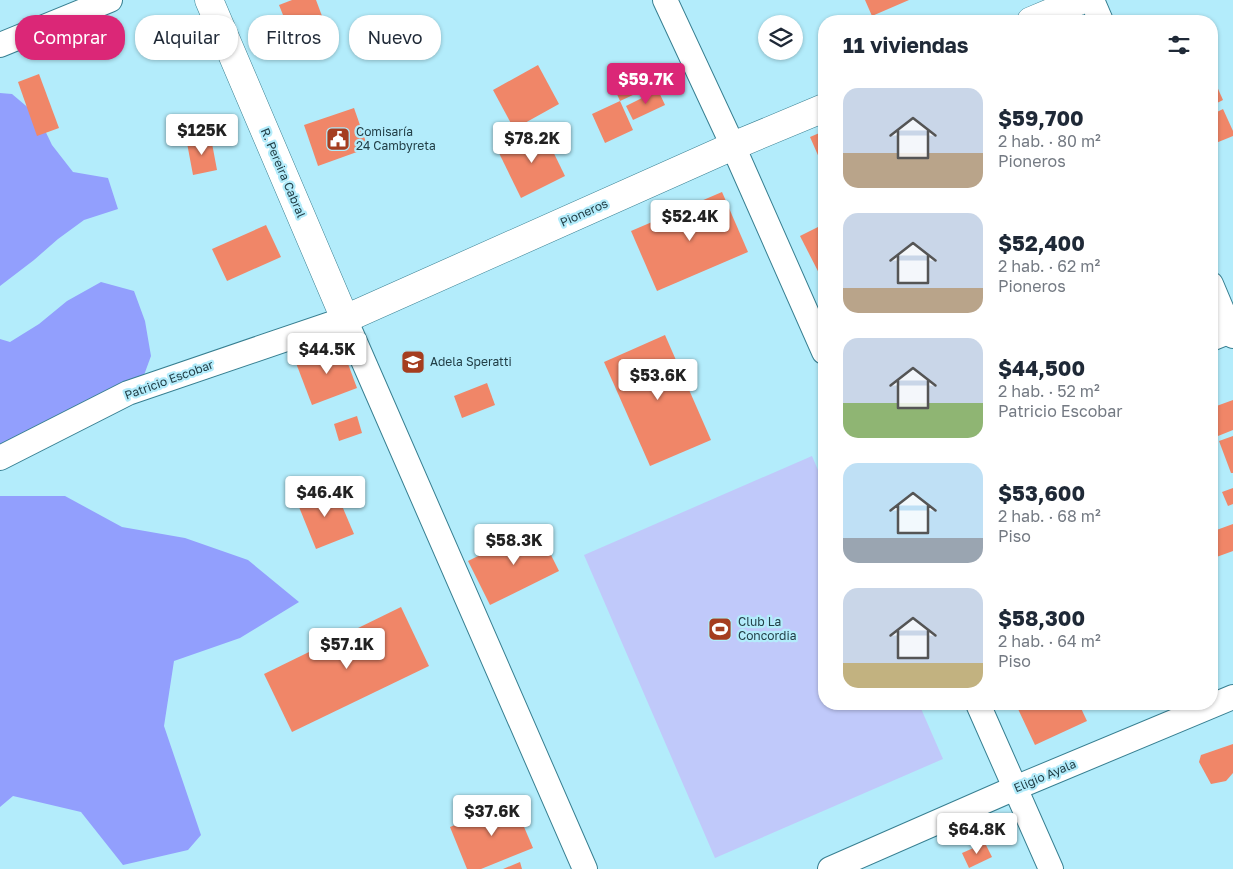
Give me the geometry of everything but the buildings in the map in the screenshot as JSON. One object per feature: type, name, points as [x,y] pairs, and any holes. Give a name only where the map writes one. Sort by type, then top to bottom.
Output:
[{"type":"main road","name":"R. Pereira Cabral","points":[[209,0],[345,319]]},
{"type":"main road","points":[[1046,15],[1082,0]]},
{"type":"main road","name":"Pioneros","points":[[345,319],[733,146],[818,111]]},
{"type":"street","points":[[0,45],[110,0]]},
{"type":"street","points":[[665,0],[733,146],[818,338]]},
{"type":"street","points":[[1092,0],[1098,15]]},
{"type":"street","points":[[1218,306],[1227,334]]},
{"type":"street","points":[[345,319],[585,869]]},
{"type":"street","name":"Patricio Escobar","points":[[0,458],[128,393],[345,319]]},
{"type":"street","name":"Eligio Ayala","points":[[1218,704],[1233,698]]},
{"type":"street","points":[[981,710],[1051,869]]},
{"type":"street","name":"Eligio Ayala","points":[[830,869],[1015,788],[1204,710]]},
{"type":"shaded area","points":[[0,93],[12,94],[38,116],[52,145],[73,172],[108,178],[118,209],[84,220],[0,286]]},
{"type":"shaded area","points":[[101,282],[134,291],[145,321],[151,356],[140,386],[19,440],[0,444],[0,339],[10,342],[39,324],[67,301]]},
{"type":"shaded area","name":"Club La Concordia","points":[[812,456],[818,470],[818,710],[922,710],[943,759],[715,858],[584,555]]},
{"type":"shaded area","points":[[0,496],[65,496],[122,527],[185,538],[248,560],[299,602],[240,638],[174,661],[164,726],[201,835],[188,850],[123,865],[81,812],[13,796],[0,807]]},
{"type":"place","name":"Comisaría 24 Cambyreta","points":[[338,139]]},
{"type":"place","name":"Adela Speratti","points":[[413,362]]},
{"type":"place","name":"Club La Concordia","points":[[720,629]]}]
